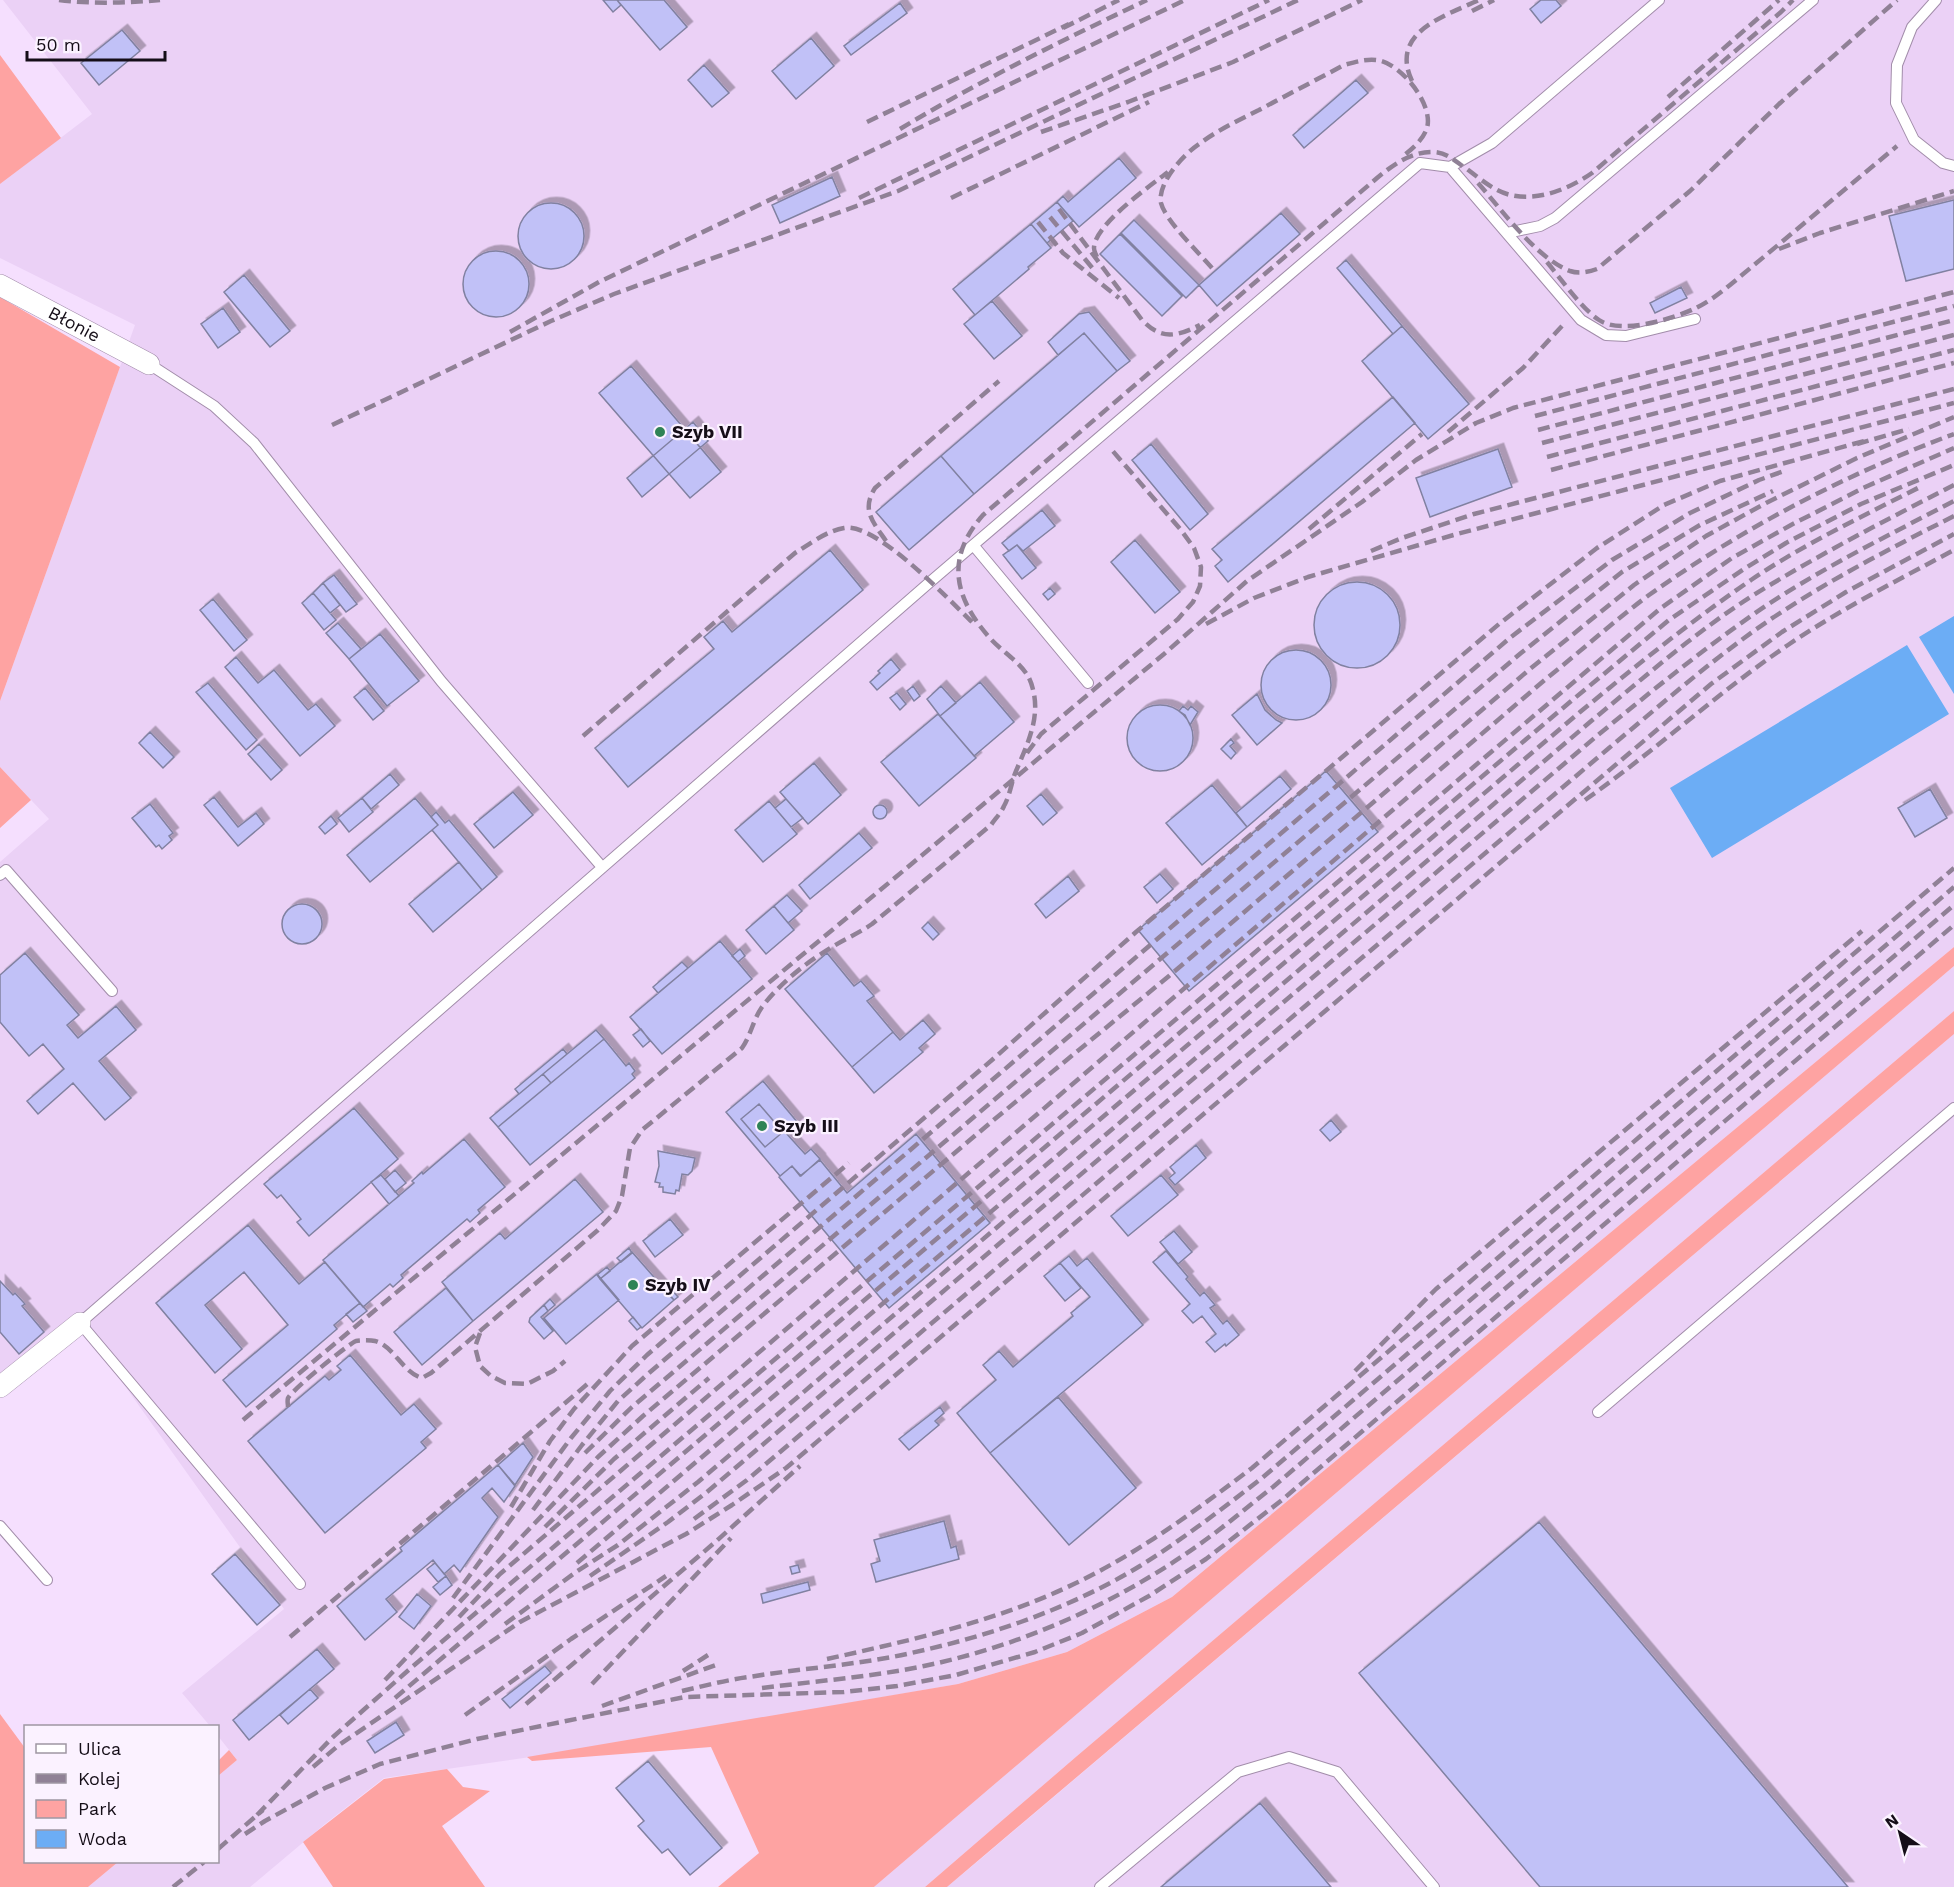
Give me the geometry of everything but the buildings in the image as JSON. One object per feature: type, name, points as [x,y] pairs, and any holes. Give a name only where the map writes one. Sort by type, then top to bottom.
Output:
[{"type":"street","name":"Błonie","points":[[0,285],[149,364]]},
{"type":"street","points":[[0,1387],[80,1323]]},
{"type":"lane","points":[[300,1584],[80,1323],[602,867],[1420,163],[1450,166],[1492,143],[1659,0]]},
{"type":"lane","points":[[1507,233],[1540,226],[1555,218],[1813,0]]},
{"type":"lane","points":[[1936,0],[1911,27],[1897,65],[1896,103],[1914,140],[1943,163],[1954,166]]},
{"type":"lane","points":[[1450,166],[1581,320],[1606,335],[1626,336],[1695,319]]},
{"type":"lane","points":[[149,364],[214,406],[254,443],[441,681],[602,867]]},
{"type":"lane","points":[[974,546],[1088,683]]},
{"type":"lane","points":[[0,875],[6,870],[112,991]]},
{"type":"lane","points":[[1598,1412],[1954,1108]]},
{"type":"lane","points":[[0,1526],[47,1580]]},
{"type":"lane","points":[[1100,1887],[1238,1772],[1289,1757],[1337,1772],[1434,1887]]},
{"type":"shaded area","points":[[3,0],[1954,0],[1954,947],[1172,1597],[1067,1652],[958,1684],[586,1749],[384,1778],[250,1887],[88,1887],[117,1863],[219,1863],[219,1775],[237,1760],[219,1737],[219,1725],[209,1725],[182,1693],[284,1609],[80,1323],[0,1387],[0,862],[49,819],[0,767],[0,701],[135,325],[0,258],[0,184],[92,114]]},
{"type":"shaded area","points":[[1954,966],[1954,1011],[925,1887],[874,1887]]},
{"type":"shaded area","points":[[1954,1034],[1954,1887],[947,1887],[983,1857]]},
{"type":"green space","points":[[0,55],[61,138],[0,184]]},
{"type":"green space","points":[[0,297],[120,367],[0,701]]},
{"type":"green space","points":[[0,767],[31,800],[0,828]]},
{"type":"green space","points":[[1954,947],[1954,966],[874,1887],[718,1887],[759,1853],[711,1747],[532,1761],[527,1757],[958,1684],[1067,1652],[1172,1597]]},
{"type":"green space","points":[[1954,1011],[1954,1034],[947,1887],[925,1887],[1077,1756]]},
{"type":"green space","points":[[0,1714],[24,1747],[24,1863],[117,1863],[88,1887],[0,1887]]},
{"type":"green space","points":[[229,1750],[237,1760],[219,1775],[219,1760]]},
{"type":"green space","points":[[447,1769],[463,1787],[490,1791],[442,1826],[485,1887],[333,1887],[303,1842],[384,1779]]},
{"type":"water","points":[[1954,616],[1954,694],[1919,637]]},
{"type":"water","points":[[1907,645],[1949,714],[1712,858],[1670,788]]},
{"type":"railway","points":[[59,0],[109,3],[160,0]]},
{"type":"railway","points":[[1063,28],[1119,0]]},
{"type":"railway","points":[[900,129],[991,78],[1147,0]]},
{"type":"railway","points":[[510,332],[599,282],[1185,0]]},
{"type":"railway","points":[[859,198],[1269,0]]},
{"type":"railway","points":[[332,425],[551,321],[614,294],[898,191],[1298,0]]},
{"type":"railway","points":[[1041,132],[1233,62],[1362,0]]},
{"type":"railway","points":[[1412,81],[1407,64],[1408,50],[1414,38],[1437,20],[1479,0]]},
{"type":"railway","points":[[1472,11],[1494,0]]},
{"type":"railway","points":[[1668,97],[1779,0]]},
{"type":"railway","points":[[288,1407],[288,1398],[299,1386],[356,1341],[373,1341],[382,1344],[409,1370],[422,1378],[431,1373],[598,1230],[616,1211],[622,1196],[630,1148],[642,1130],[742,1048],[762,1007],[777,990],[813,959],[872,924],[991,825],[1007,799],[1030,736],[1034,719],[1035,697],[1028,676],[977,622],[962,591],[959,561],[963,546],[983,515],[1397,163],[1411,156],[1435,152],[1452,158],[1493,188],[1509,195],[1534,196],[1559,191],[1592,173],[1793,0]]},
{"type":"railway","points":[[1478,183],[1532,245],[1557,265],[1573,272],[1597,269],[1690,191],[1779,104],[1897,0]]},
{"type":"railway","points":[[867,122],[1069,24]]},
{"type":"railway","points":[[1212,268],[1169,218],[1161,203],[1161,195],[1167,178],[1179,162],[1206,139],[1221,130],[1344,65],[1364,60],[1376,60],[1395,68],[1405,76],[1420,96],[1428,118],[1423,136],[1403,156]]},
{"type":"railway","points":[[951,198],[1149,102]]},
{"type":"railway","points":[[1547,262],[1571,293],[1599,320],[1620,326],[1633,326],[1674,317],[1700,306],[1722,292],[1897,146]]},
{"type":"railway","points":[[1097,257],[1094,248],[1096,239],[1103,228],[1124,207],[1168,172]]},
{"type":"railway","points":[[1779,249],[1820,233],[1954,191]]},
{"type":"railway","points":[[1059,209],[1142,320],[1149,326],[1162,334],[1169,335],[1200,325]]},
{"type":"railway","points":[[1050,217],[1094,270]]},
{"type":"railway","points":[[1038,222],[1063,253],[1119,298]]},
{"type":"railway","points":[[243,1420],[1164,654],[1247,581],[1362,502],[1416,460],[1476,423],[1513,408],[1954,292]]},
{"type":"railway","points":[[1535,416],[1954,306]]},
{"type":"railway","points":[[1538,430],[1954,320]]},
{"type":"railway","points":[[1448,432],[1523,368],[1562,326]]},
{"type":"railway","points":[[1542,443],[1954,335]]},
{"type":"railway","points":[[1547,457],[1954,350]]},
{"type":"railway","points":[[1551,470],[1954,363]]},
{"type":"railway","points":[[886,541],[870,516],[869,503],[875,488],[999,381]]},
{"type":"railway","points":[[1371,551],[1474,514],[1954,389]]},
{"type":"railway","points":[[1206,624],[1254,598],[1308,577],[1457,534],[1954,403]]},
{"type":"railway","points":[[385,1680],[598,1457],[643,1416],[996,1118],[1169,976],[1530,669],[1634,585],[1706,536],[1766,503],[1857,458],[1954,417]]},
{"type":"railway","points":[[1857,444],[1909,429]]},
{"type":"railway","points":[[1309,529],[1422,434]]},
{"type":"railway","points":[[459,1617],[500,1574],[1547,678],[1636,605],[1721,547],[1796,504],[1874,467],[1954,434]]},
{"type":"railway","points":[[453,1598],[571,1438],[610,1391],[647,1355],[992,1060],[1136,932],[1499,624],[1597,548],[1664,505],[1720,481],[1864,441]]},
{"type":"railway","points":[[257,1815],[333,1737],[412,1667],[1661,608],[1732,558],[1791,525],[1863,488],[1954,448]]},
{"type":"railway","points":[[1027,753],[1041,734],[1178,619],[1193,602],[1200,586],[1201,567],[1194,548],[1111,449]]},
{"type":"railway","points":[[395,1698],[1669,620],[1786,543],[1861,504],[1954,465]]},
{"type":"railway","points":[[533,1510],[618,1401],[649,1373],[1511,637],[1612,560],[1690,513],[1759,480],[1787,470]]},
{"type":"railway","points":[[505,1624],[576,1572],[618,1545],[698,1482],[1675,652],[1719,618],[1765,588],[1882,522],[1954,485]]},
{"type":"railway","points":[[577,1563],[1643,661],[1707,611],[1771,567],[1834,531],[1920,487]]},
{"type":"railway","points":[[585,1453],[632,1407],[1521,653],[1622,572],[1700,525],[1773,491]]},
{"type":"railway","points":[[590,1576],[707,1492],[1598,735],[1681,668],[1745,620],[1789,591],[1954,501]]},
{"type":"railway","points":[[694,1519],[747,1480],[1711,664],[1752,632],[1818,590],[1954,516]]},
{"type":"railway","points":[[583,736],[795,553],[818,538],[837,530],[858,529],[892,549],[972,622]]},
{"type":"railway","points":[[313,1767],[339,1745],[520,1622],[686,1534],[786,1468],[1711,684],[1782,632],[1846,592],[1954,534]]},
{"type":"railway","points":[[1585,800],[1788,645],[1849,607],[1954,550]]},
{"type":"railway","points":[[827,1659],[954,1628],[1016,1608],[1100,1571],[1188,1515],[1252,1468],[1954,868]]},
{"type":"railway","points":[[682,1691],[740,1678],[891,1657],[941,1646],[1000,1629],[1058,1608],[1140,1566],[1262,1478],[1954,887]]},
{"type":"railway","points":[[762,1688],[904,1670],[996,1647],[1067,1620],[1101,1604],[1166,1567],[1207,1539],[1273,1487],[1954,905]]},
{"type":"railway","points":[[245,1834],[325,1788],[380,1764],[477,1739],[685,1697],[844,1692],[897,1686],[956,1675],[1035,1652],[1082,1633],[1149,1596],[1206,1559],[1282,1500],[1954,925]]},
{"type":"railway","points":[[1355,1371],[1436,1289],[1862,931]]},
{"type":"railway","points":[[511,1507],[550,1441],[574,1409],[632,1346],[849,1163]]},
{"type":"railway","points":[[480,1333],[475,1347],[480,1366],[491,1376],[505,1383],[527,1384],[553,1371],[565,1361]]},
{"type":"railway","points":[[545,1527],[614,1459],[709,1378]]},
{"type":"railway","points":[[290,1637],[591,1381]]},
{"type":"railway","points":[[526,1704],[713,1544],[800,1466]]},
{"type":"railway","points":[[592,1684],[731,1538]]},
{"type":"railway","points":[[465,1715],[571,1639],[666,1576]]},
{"type":"railway","points":[[683,1671],[708,1655]]},
{"type":"railway","points":[[602,1706],[716,1665]]},
{"type":"railway","points":[[219,1848],[263,1810]]},
{"type":"railway","points":[[173,1887],[203,1863]]},
{"type":"place","name":"Szyb VII","points":[[660,432]]},
{"type":"place","name":"Szyb III","points":[[762,1126]]},
{"type":"place","name":"Szyb IV","points":[[633,1285]]}]
